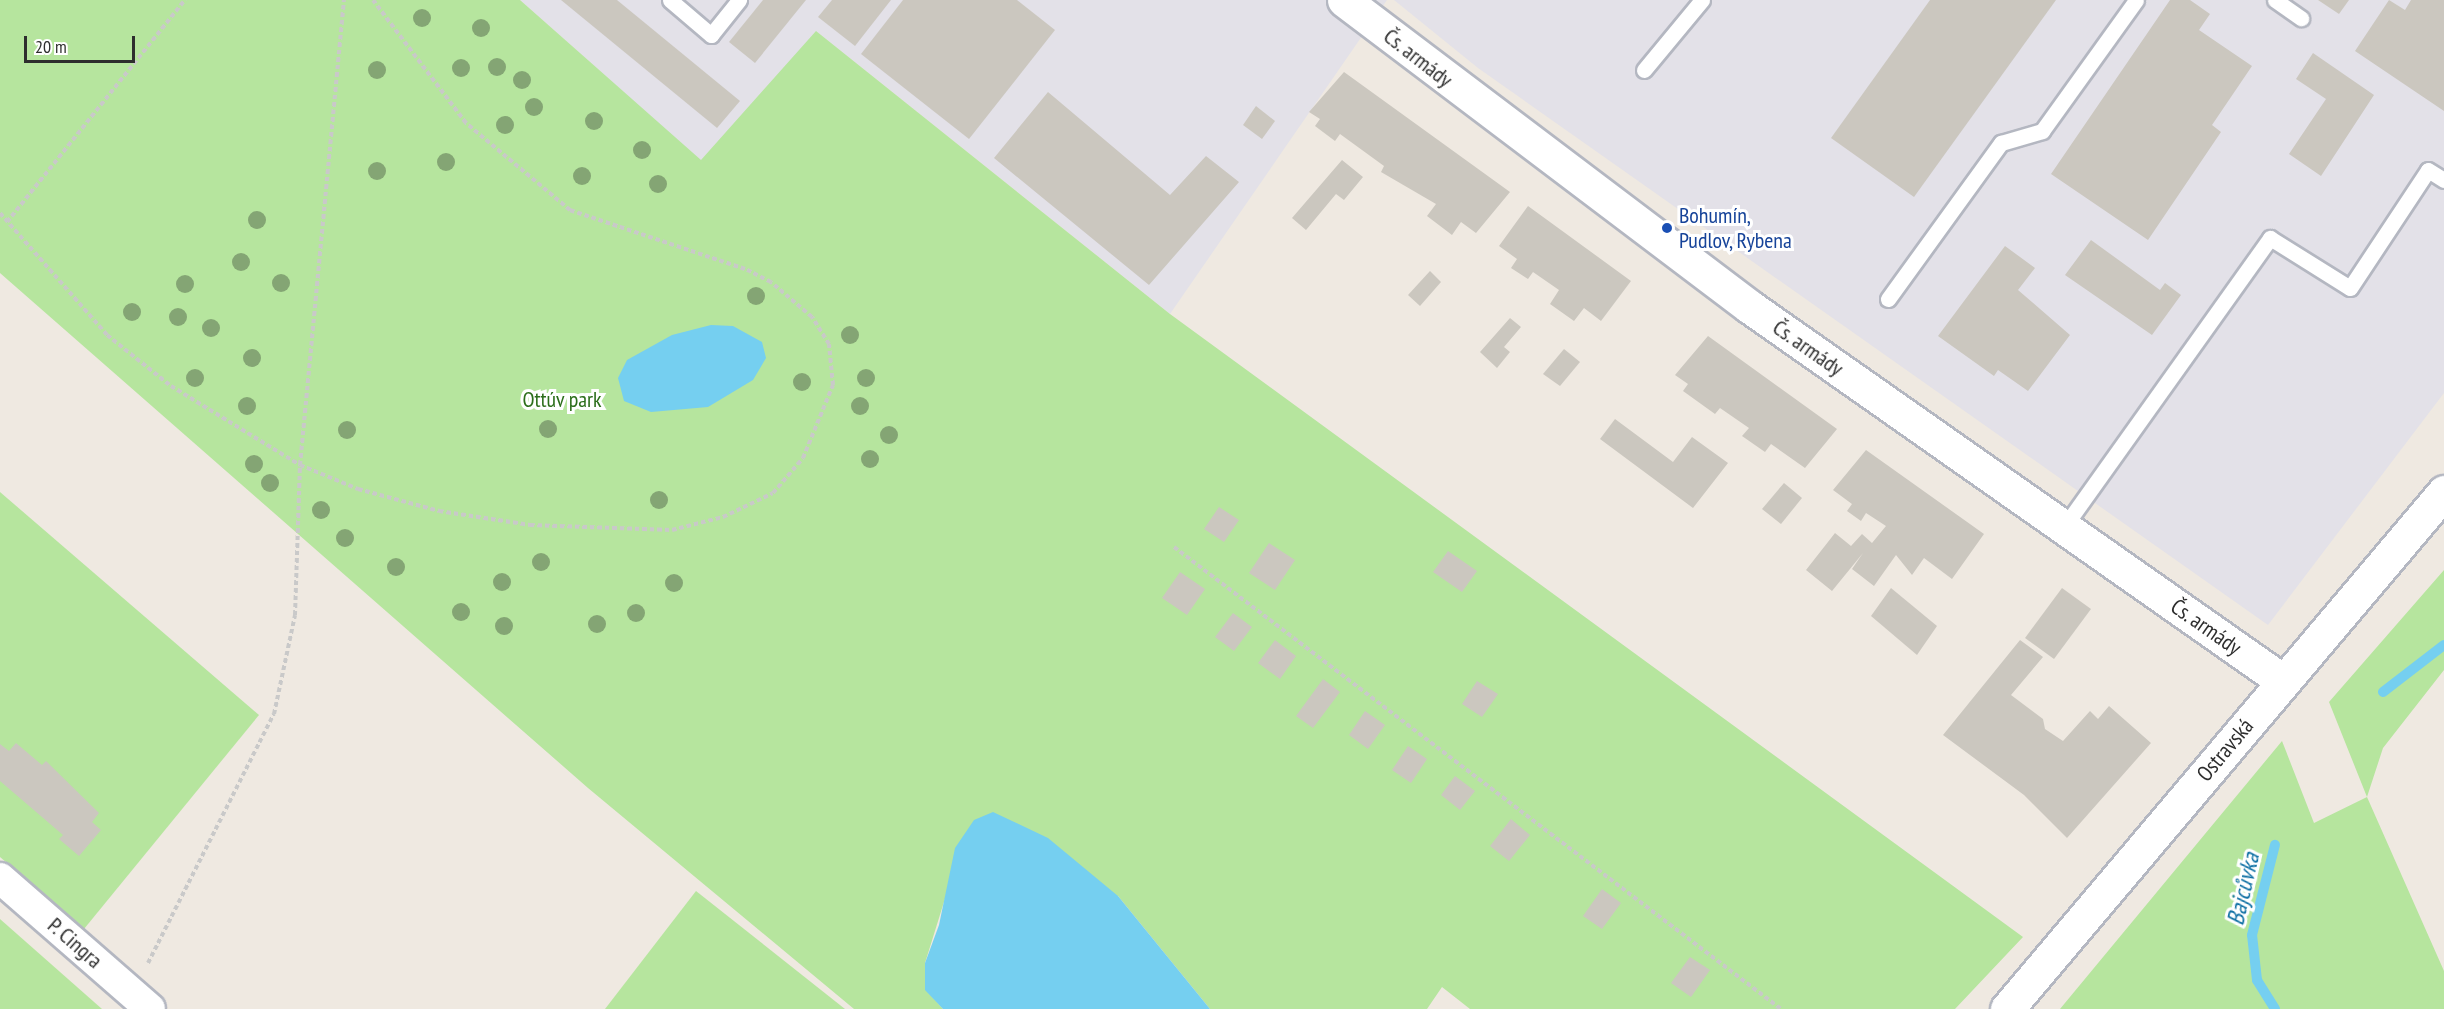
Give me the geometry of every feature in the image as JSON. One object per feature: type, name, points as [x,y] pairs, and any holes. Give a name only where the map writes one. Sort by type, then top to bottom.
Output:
[{"type":"main road","name":"Čs. armády","points":[[1344,0],[1610,205],[2283,681]]},
{"type":"main road","name":"Ostravská","points":[[2007,1009],[2444,492]]},
{"type":"street","name":"P. Cingra","points":[[0,878],[141,1004]]},
{"type":"lane","points":[[670,0],[711,34],[739,0]]},
{"type":"lane","points":[[1644,70],[1702,0]]},
{"type":"lane","points":[[1888,299],[2001,143],[2042,131],[2136,0]]},
{"type":"lane","points":[[2275,0],[2301,18]]},
{"type":"lane","points":[[2064,527],[2270,238],[2350,288],[2428,170],[2444,180]]},
{"type":"path","points":[[6,222],[184,0]]},
{"type":"path","points":[[141,1004],[274,714],[295,615],[300,465],[344,0]]},
{"type":"path","points":[[0,213],[107,334],[171,386],[300,465],[439,511],[530,525],[672,530],[723,517],[773,493],[803,458],[833,386],[830,344],[791,296],[745,269],[570,210],[466,123],[373,0]]},
{"type":"path","points":[[1174,547],[1780,1009]]},
{"type":"shaded area","points":[[520,0],[1387,0],[1170,314],[817,32],[701,161]]},
{"type":"shaded area","points":[[1394,0],[2444,0],[2444,393],[2268,625],[1478,68]]},
{"type":"green space","name":"Ottúv park","points":[[0,0],[520,0],[701,160],[816,31],[1170,314],[2023,937],[1955,1009],[1470,1009],[1442,987],[1427,1009],[1210,1009],[1118,896],[948,889],[925,963],[926,990],[943,1009],[854,1009],[588,788],[0,273]]},
{"type":"green space","points":[[0,492],[259,715],[84,929],[0,857]]},
{"type":"green space","points":[[2444,570],[2444,670],[2383,748],[2367,797],[2329,702]]},
{"type":"green space","points":[[2282,741],[2314,823],[2367,797],[2444,971],[2444,1009],[2060,1009]]},
{"type":"green space","points":[[696,891],[845,1009],[605,1009]]},
{"type":"green space","points":[[0,919],[102,1009],[0,1009]]},
{"type":"water","points":[[711,325],[733,326],[762,342],[766,358],[753,380],[708,407],[651,412],[624,401],[618,378],[627,360],[672,335]]},
{"type":"water","points":[[993,812],[1048,838],[1118,896],[1210,1009],[943,1009],[925,990],[925,963],[939,925],[955,848],[974,820]]},
{"type":"building","points":[[561,0],[617,0],[740,101],[717,128]]},
{"type":"building","points":[[763,0],[806,0],[755,63],[729,42]]},
{"type":"building","points":[[832,0],[891,0],[855,46],[818,17]]},
{"type":"building","points":[[903,0],[1017,0],[1055,30],[969,139],[861,54]]},
{"type":"building","points":[[1930,0],[2056,0],[1914,197],[1831,138]]},
{"type":"building","points":[[2170,0],[2190,0],[2210,14],[2199,30],[2252,66],[2212,125],[2221,132],[2148,240],[2051,174]]},
{"type":"building","points":[[2318,0],[2349,0],[2339,14]]},
{"type":"building","points":[[2389,0],[2405,10],[2411,0],[2444,0],[2444,111],[2355,51]]},
{"type":"building","points":[[2313,53],[2374,95],[2321,176],[2289,154],[2326,99],[2296,79]]},
{"type":"building","points":[[1344,72],[1510,192],[1476,233],[1461,222],[1452,235],[1427,216],[1436,204],[1381,172],[1384,166],[1340,134],[1335,141],[1315,126],[1320,119],[1309,112]]},
{"type":"building","points":[[1048,92],[1170,195],[1206,156],[1239,182],[1149,285],[994,158]]},
{"type":"building","points":[[1256,106],[1275,121],[1262,139],[1243,125]]},
{"type":"building","points":[[1342,160],[1363,177],[1344,200],[1336,194],[1306,230],[1292,218]]},
{"type":"building","points":[[1528,206],[1631,281],[1601,321],[1584,308],[1574,321],[1550,304],[1559,290],[1533,272],[1528,279],[1511,268],[1517,259],[1499,246]]},
{"type":"building","points":[[2091,240],[2160,290],[2165,283],[2181,295],[2152,335],[2065,275]]},
{"type":"building","points":[[2005,246],[2035,268],[2018,290],[2070,335],[2028,391],[1998,370],[1994,376],[1938,336]]},
{"type":"building","points":[[1430,271],[1441,282],[1420,306],[1408,295]]},
{"type":"building","points":[[1510,318],[1521,327],[1504,347],[1510,352],[1497,368],[1480,352]]},
{"type":"building","points":[[1708,336],[1837,429],[1805,468],[1771,444],[1765,452],[1742,436],[1749,428],[1720,408],[1715,414],[1683,391],[1688,384],[1675,375]]},
{"type":"building","points":[[1564,349],[1580,362],[1560,386],[1543,374]]},
{"type":"building","points":[[1615,419],[1673,462],[1692,437],[1728,463],[1693,508],[1600,439]]},
{"type":"building","points":[[1866,450],[1984,534],[1952,579],[1924,558],[1912,575],[1896,555],[1874,586],[1852,569],[1863,553],[1832,591],[1806,570],[1835,533],[1851,546],[1862,534],[1872,543],[1886,526],[1866,513],[1861,521],[1847,511],[1852,504],[1833,490]]},
{"type":"building","points":[[1784,483],[1802,498],[1781,524],[1762,509]]},
{"type":"building","points":[[1219,507],[1239,520],[1224,542],[1204,529]]},
{"type":"building","points":[[1269,543],[1295,560],[1275,590],[1249,573]]},
{"type":"building","points":[[1448,551],[1477,571],[1462,592],[1433,572]]},
{"type":"building","points":[[1180,572],[1205,589],[1187,615],[1162,598]]},
{"type":"building","points":[[1891,588],[1937,626],[1917,655],[1871,616]]},
{"type":"building","points":[[2062,588],[2091,609],[2054,659],[2025,638]]},
{"type":"building","points":[[1233,613],[1252,627],[1234,651],[1215,637]]},
{"type":"building","points":[[1275,640],[1296,656],[1280,679],[1258,663]]},
{"type":"building","points":[[2020,640],[2043,657],[2011,695],[2043,719],[2045,729],[2063,741],[2090,711],[2098,719],[2109,706],[2151,743],[2067,838],[2024,795],[1943,735]]},
{"type":"building","points":[[1323,679],[1340,692],[1313,728],[1296,716]]},
{"type":"building","points":[[1477,681],[1498,694],[1482,717],[1462,704]]},
{"type":"building","points":[[1365,711],[1385,725],[1368,749],[1349,735]]},
{"type":"building","points":[[16,743],[42,765],[46,761],[99,813],[92,822],[101,830],[79,856],[59,839],[63,835],[0,781],[0,744],[9,751]]},
{"type":"building","points":[[1408,746],[1427,759],[1411,783],[1392,770]]},
{"type":"building","points":[[1455,776],[1475,791],[1460,810],[1441,795]]},
{"type":"building","points":[[1511,819],[1530,835],[1509,861],[1490,846]]},
{"type":"building","points":[[1602,889],[1621,903],[1602,929],[1583,916]]},
{"type":"building","points":[[1690,957],[1710,970],[1691,997],[1671,983]]},
{"type":"waterway","name":"Bajcůvka","points":[[2383,692],[2444,645]]},
{"type":"waterway","name":"Bajcůvka","points":[[2275,845],[2252,935],[2257,980],[2275,1009]]},
{"type":"place","name":"Bohumín, Pudlov, Rybena","points":[[1667,228]]}]
